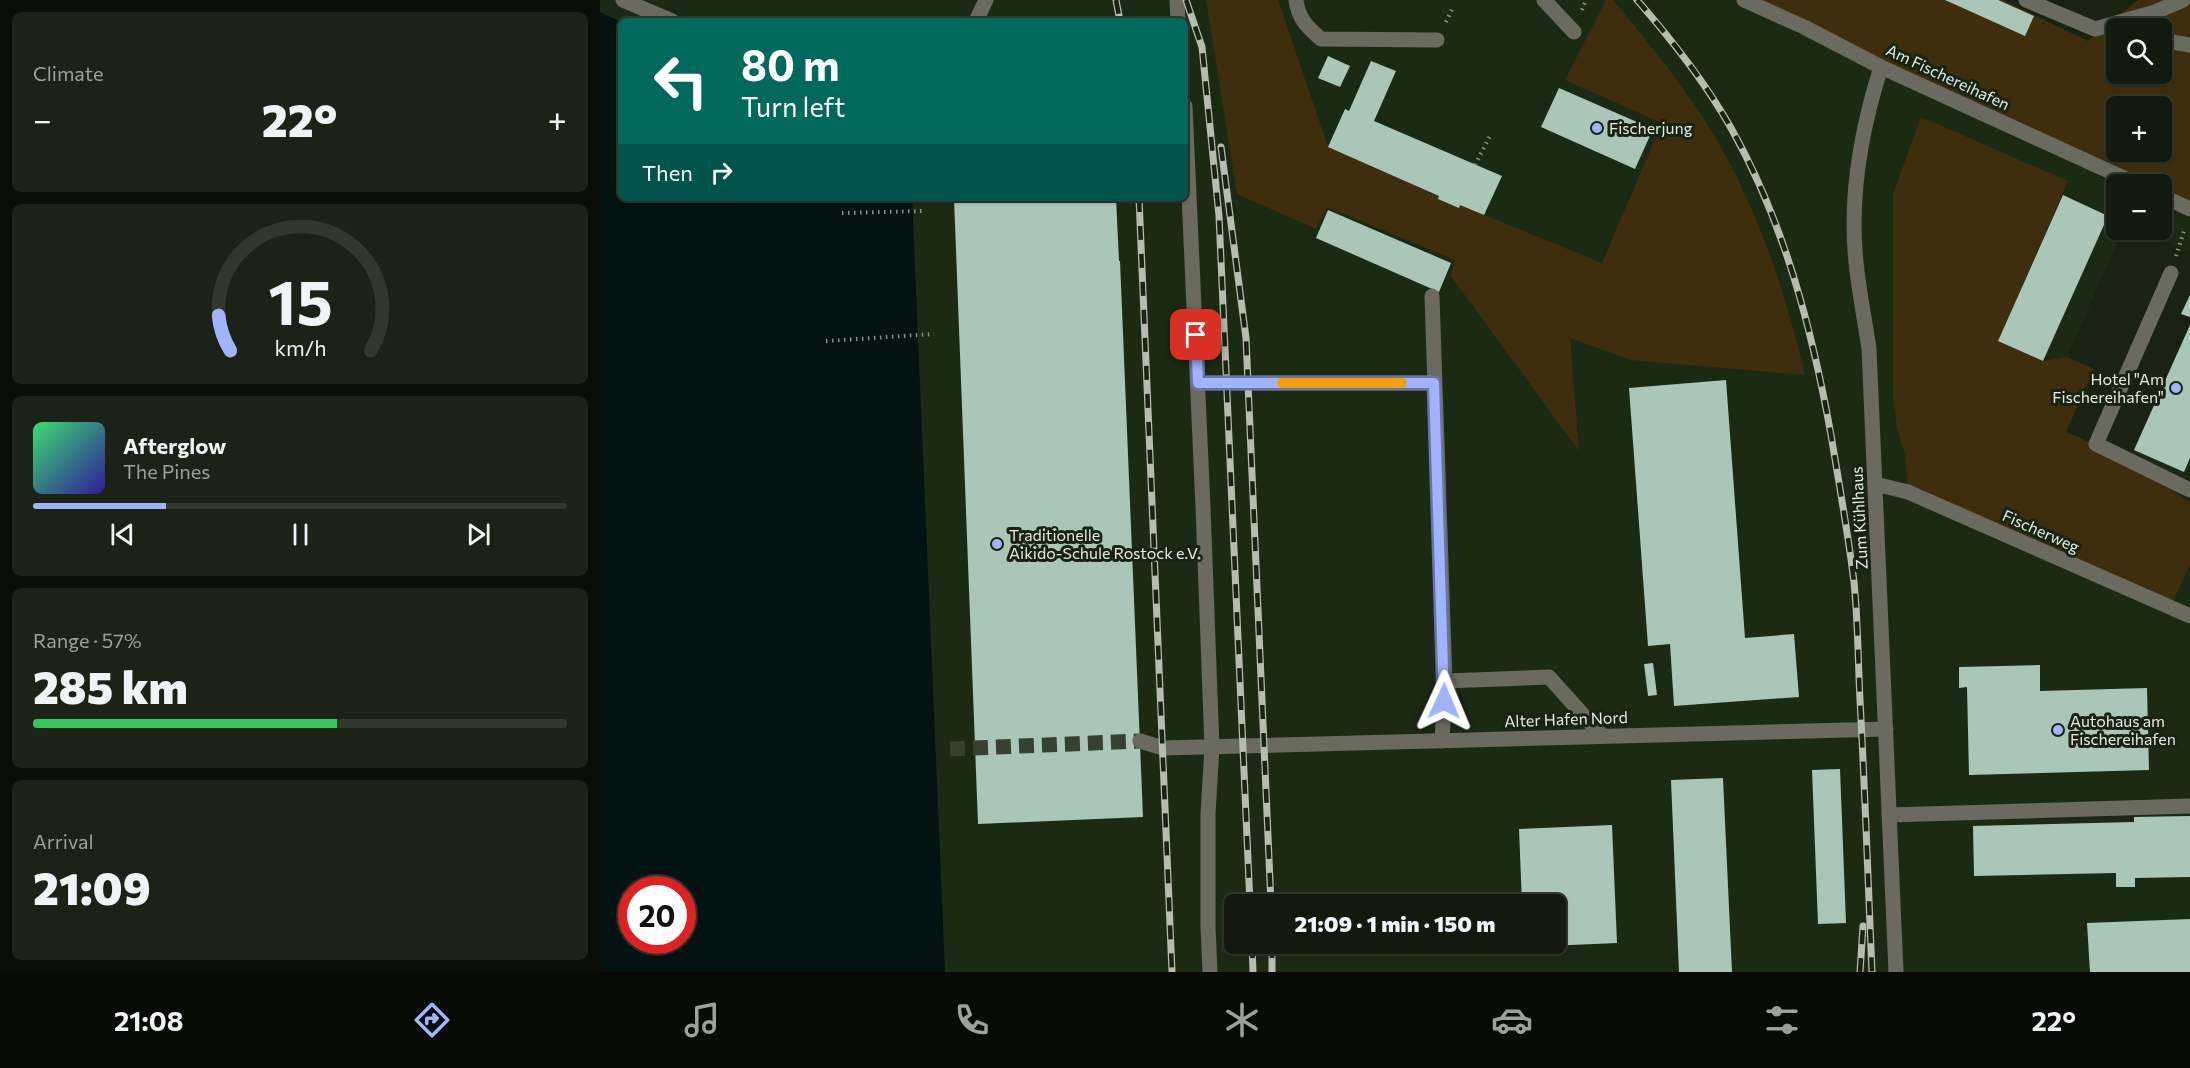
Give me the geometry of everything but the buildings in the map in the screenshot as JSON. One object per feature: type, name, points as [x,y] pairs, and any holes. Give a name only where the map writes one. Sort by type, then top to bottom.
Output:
[{"type":"street","points":[[623,0],[665,18]]},
{"type":"street","points":[[977,18],[986,0]]},
{"type":"street","points":[[1177,0],[1178,18]]},
{"type":"street","points":[[1296,0],[1298,12],[1307,28],[1320,39],[1437,40]]},
{"type":"street","points":[[1544,0],[1574,32]]},
{"type":"street","name":"Am Fischereihafen","points":[[1744,0],[1881,67],[2115,174]]},
{"type":"street","points":[[2026,0],[2095,29],[2106,31]]},
{"type":"street","points":[[2095,29],[2155,12],[2183,0]]},
{"type":"street","points":[[2172,42],[2190,45]]},
{"type":"street","name":"Zum Kühlhaus","points":[[1881,67],[1865,121],[1855,182],[1856,261],[1869,349],[1896,972]]},
{"type":"street","points":[[1188,165],[1212,747],[1208,814],[1210,972]]},
{"type":"street","points":[[2172,201],[2190,209]]},
{"type":"street","points":[[2171,273],[2096,444],[2190,490]]},
{"type":"street","points":[[1431,296],[1445,681],[1442,741]]},
{"type":"street","points":[[1198,383],[1434,383]]},
{"type":"street","name":"Fischerweg","points":[[1875,484],[1908,492],[2190,616]]},
{"type":"street","points":[[1445,681],[1549,677],[1602,736]]},
{"type":"street","name":"Alter Hafen Nord","points":[[1140,741],[1163,748],[1886,729]]},
{"type":"street","points":[[1889,815],[2190,806]]},
{"type":"path","points":[[1475,165],[1490,136]]},
{"type":"path","points":[[842,213],[923,211]]},
{"type":"path","points":[[826,341],[934,333]]},
{"type":"shaded area","points":[[600,0],[1873,0],[2123,174],[2106,174],[2106,240],[2119,240],[2067,357],[2094,369],[2066,432],[2129,459],[2190,325],[2190,972],[945,972],[912,201],[1188,201],[1188,18],[618,18],[618,21],[600,12]]},
{"type":"shaded area","points":[[1206,0],[1278,0],[1328,147],[1439,196],[1438,199],[1460,205],[1602,263],[1662,123],[1565,80],[1606,0],[1613,0],[1660,57],[1689,97],[1728,160],[1753,212],[1773,265],[1805,375],[1631,360],[1570,338],[1579,451],[1451,276],[1455,260],[1327,207],[1316,229],[1237,194]]},
{"type":"shaded area","points":[[1744,0],[2003,0],[2088,41],[2106,26],[2106,84],[2172,84],[2172,18],[2116,18],[2138,0],[2190,0],[2190,209],[2172,201],[2172,174],[2116,174]]},
{"type":"shaded area","points":[[600,12],[618,21],[618,201],[912,201],[945,972],[600,972]]},
{"type":"shaded area","points":[[1921,117],[2068,181],[1998,341],[2043,361],[2067,357],[2094,369],[2066,432],[2129,459],[2190,503],[2190,564],[2170,608],[1908,492],[1905,455],[1897,428],[1893,399],[1893,194]]},
{"type":"shaded area","points":[[2172,201],[2190,209],[2190,252],[2162,240],[2172,240]]},
{"type":"tunnel","points":[[950,749],[1140,741]]},
{"type":"railway","points":[[1116,0],[1119,18]]},
{"type":"railway","points":[[1186,0],[1202,47],[1219,216],[1250,894]]},
{"type":"railway","points":[[1637,0],[1699,78],[1721,111],[1750,164],[1781,238],[1815,356],[1831,435],[1854,582],[1872,972]]},
{"type":"railway","points":[[1221,147],[1246,338],[1271,894]]},
{"type":"railway","points":[[1139,201],[1172,972]]},
{"type":"railway","points":[[1860,972],[1863,926]]},
{"type":"railway","points":[[1252,954],[1253,972]]},
{"type":"railway","points":[[1272,954],[1272,972]]},
{"type":"slow traffic","points":[[1282,383],[1402,383]]},
{"type":"place","name":"Fischerjung","points":[[1597,128]]},
{"type":"place","name":"Hotel \"Am Fischereihafen\"","points":[[2176,388]]},
{"type":"place","name":"Traditionelle Aikido-Schule Rostock e.V.","points":[[997,544]]},
{"type":"place","name":"Autohaus am Fischereihafen","points":[[2058,730]]},
{"type":"route","points":[[1196,335],[1198,383],[1434,383],[1444,701]]}]
